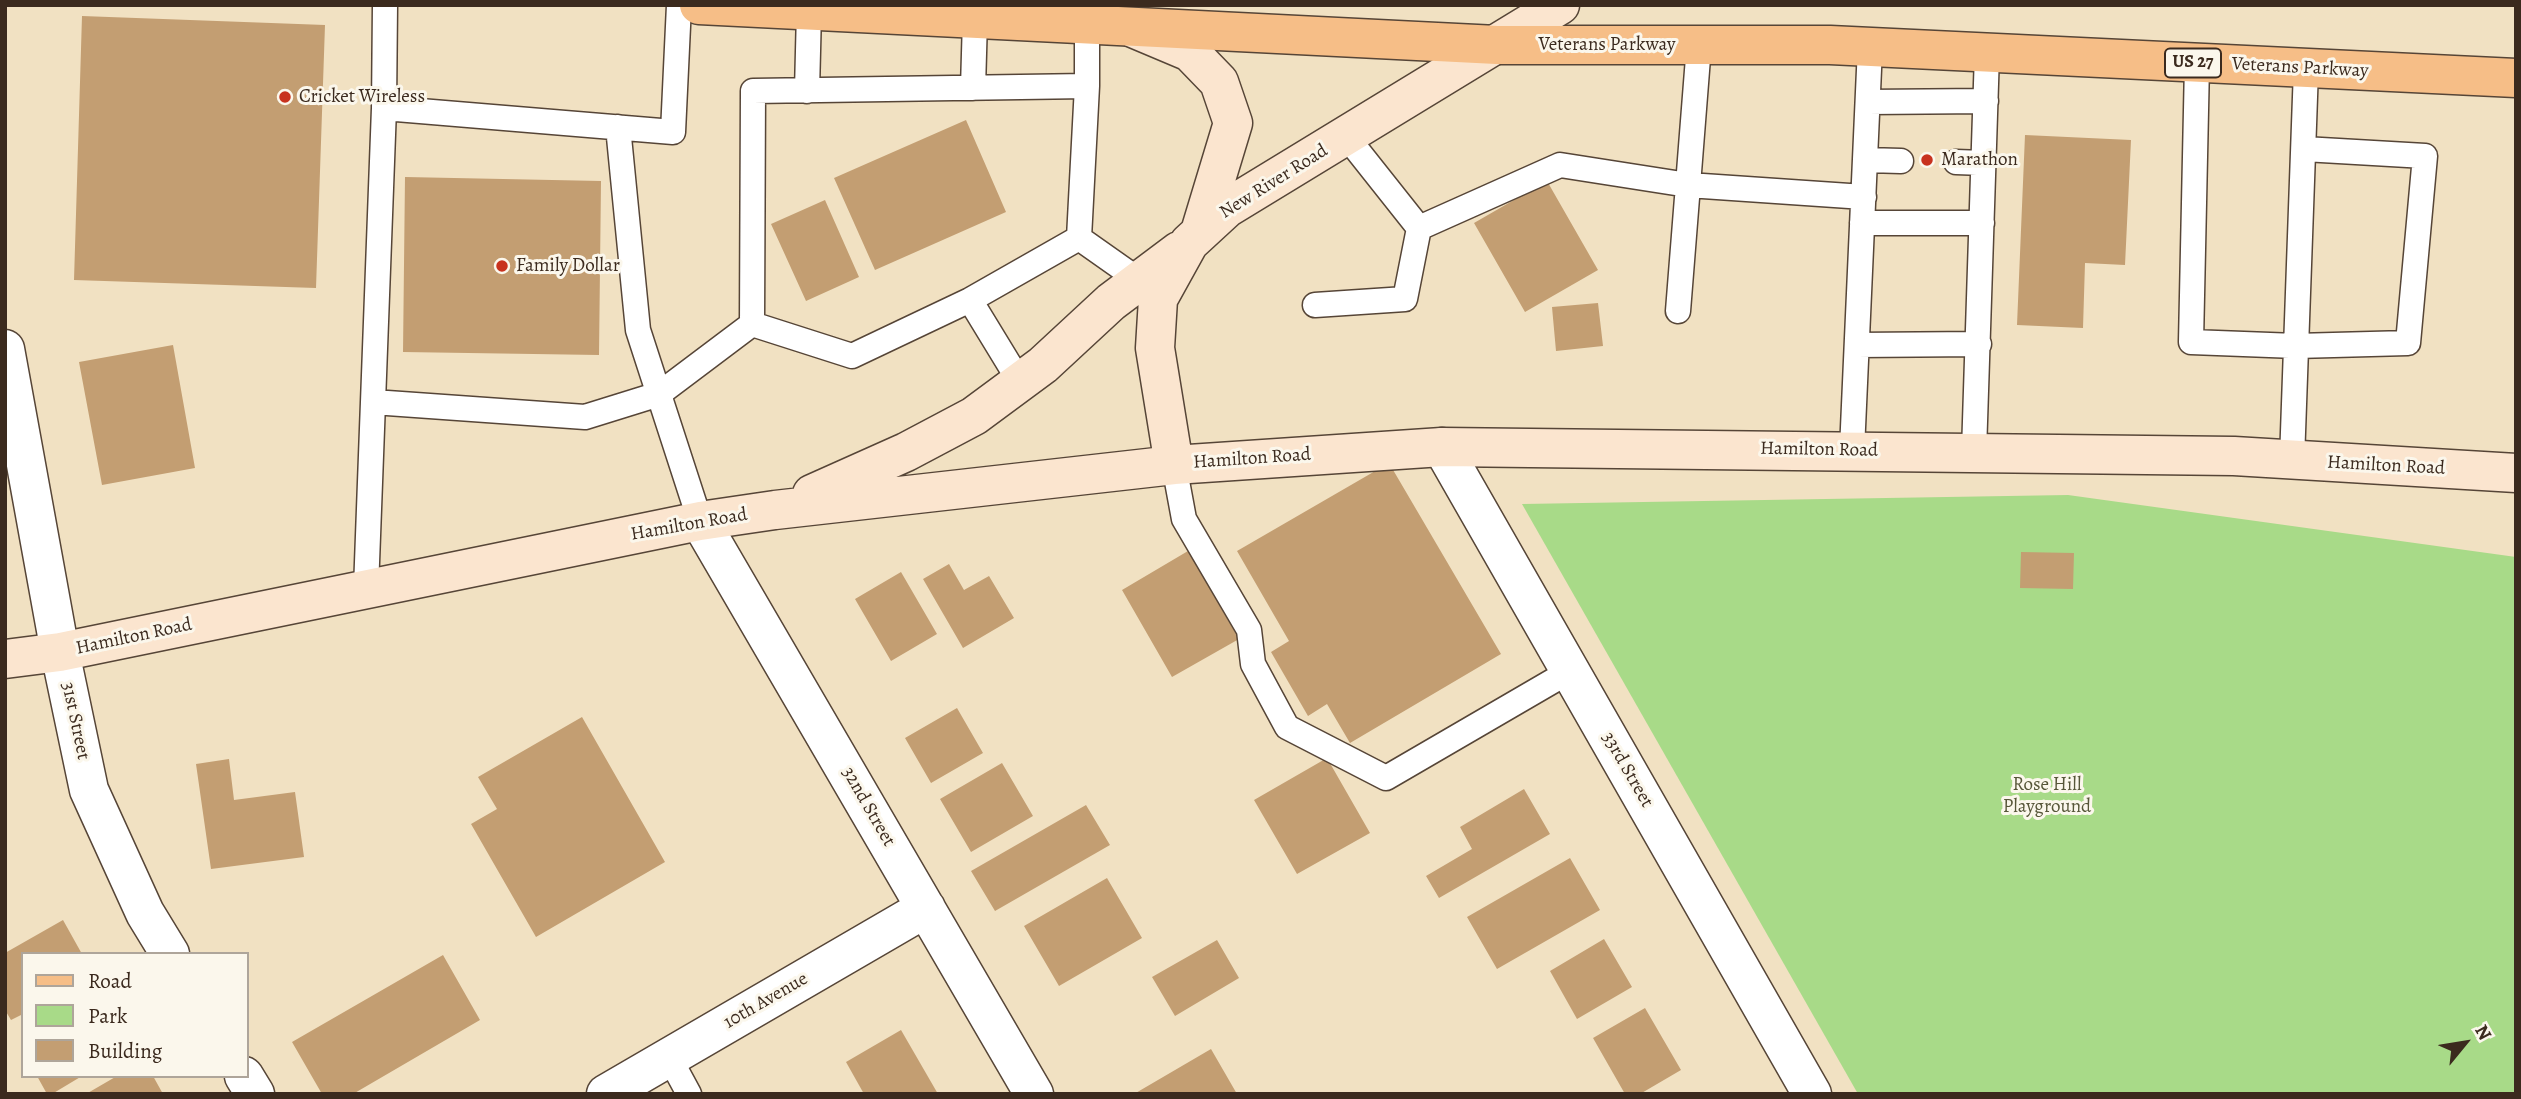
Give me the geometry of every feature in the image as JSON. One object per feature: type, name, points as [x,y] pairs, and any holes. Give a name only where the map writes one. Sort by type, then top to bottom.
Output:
[{"type":"main road","name":"Veterans Parkway","points":[[699,5],[1497,45],[1870,47],[2516,78]]},
{"type":"street","name":"New River Road","points":[[1174,465],[1155,348],[1158,299],[1195,238],[1227,208],[1560,5]]},
{"type":"street","points":[[775,510],[906,453],[974,416],[1043,365],[1111,302],[1195,238],[1233,123],[1230,113],[1219,82],[1190,52],[1131,27]]},
{"type":"street","name":"31st Street","points":[[5,349],[60,652],[89,790],[145,913],[169,952]]},
{"type":"street","name":"Hamilton Road","points":[[5,659],[60,652],[700,521],[775,510],[1174,465],[1442,446],[2234,456],[2516,473]]},
{"type":"street","name":"33rd Street","points":[[1442,446],[1812,1094]]},
{"type":"street","name":"32nd Street","points":[[700,521],[1034,1094]]},
{"type":"street","name":"10th Avenue","points":[[606,1094],[926,908]]},
{"type":"street","points":[[245,1078],[255,1094]]},
{"type":"lane","points":[[366,589],[384,108],[385,5]]},
{"type":"lane","points":[[384,108],[673,132],[679,5]]},
{"type":"lane","points":[[807,91],[809,11]]},
{"type":"lane","points":[[973,88],[975,19]]},
{"type":"lane","points":[[1079,238],[1087,86],[1087,25]]},
{"type":"lane","points":[[1678,311],[1699,45]]},
{"type":"lane","points":[[1852,450],[1870,47]]},
{"type":"lane","points":[[1974,452],[1987,53]]},
{"type":"lane","points":[[2197,64],[2191,342],[2296,346],[2408,343],[2424,156],[2304,149]]},
{"type":"lane","points":[[2292,460],[2306,69]]},
{"type":"lane","points":[[752,324],[753,91],[1087,86]]},
{"type":"lane","points":[[1868,102],[1986,101]]},
{"type":"lane","points":[[618,127],[638,330],[700,521]]},
{"type":"lane","points":[[1315,305],[1405,299],[1419,228],[1346,136]]},
{"type":"lane","points":[[1866,160],[1901,161]]},
{"type":"lane","points":[[1956,162],[1984,163]]},
{"type":"lane","points":[[1419,228],[1560,165],[1688,185],[1864,197]]},
{"type":"lane","points":[[1862,223],[1982,223]]},
{"type":"lane","points":[[752,324],[852,356],[970,300],[1079,238]]},
{"type":"lane","points":[[1079,238],[1140,281]]},
{"type":"lane","points":[[970,300],[1020,382]]},
{"type":"lane","points":[[373,402],[585,417],[659,394],[752,324]]},
{"type":"lane","points":[[1857,345],[1979,344]]},
{"type":"lane","points":[[1174,465],[1184,519],[1249,630],[1253,664],[1264,685],[1287,727],[1299,734],[1386,778],[1570,671]]},
{"type":"lane","points":[[669,1057],[690,1094]]},
{"type":"green space","name":"Rose Hill Playground","points":[[2068,495],[2516,557],[2516,1094],[1858,1094],[1522,504]]},
{"type":"building","points":[[82,16],[325,25],[316,288],[74,280]]},
{"type":"building","points":[[966,120],[1006,212],[875,270],[834,178]]},
{"type":"building","points":[[2025,135],[2131,140],[2125,265],[2085,263],[2083,328],[2017,325]]},
{"type":"building","name":"Family Dollar","points":[[405,177],[601,181],[599,355],[403,352]]},
{"type":"building","points":[[1547,181],[1598,270],[1525,312],[1474,223]]},
{"type":"building","points":[[825,200],[859,277],[806,301],[771,224]]},
{"type":"building","points":[[1598,303],[1603,346],[1556,351],[1552,307]]},
{"type":"building","points":[[173,345],[195,468],[102,485],[79,362]]},
{"type":"building","points":[[1389,463],[1501,654],[1350,743],[1327,704],[1308,716],[1271,652],[1289,641],[1237,551]]},
{"type":"building","points":[[1188,551],[1239,639],[1172,677],[1122,590]]},
{"type":"building","points":[[2021,552],[2074,553],[2073,589],[2020,588]]},
{"type":"building","points":[[949,564],[964,590],[989,576],[1014,618],[963,648],[923,579]]},
{"type":"building","points":[[901,572],[937,634],[891,661],[855,599]]},
{"type":"building","points":[[957,708],[983,753],[931,783],[905,738]]},
{"type":"building","points":[[582,717],[665,862],[536,937],[471,824],[497,809],[478,777]]},
{"type":"building","points":[[1327,758],[1370,833],[1297,874],[1254,800]]},
{"type":"building","points":[[229,759],[234,800],[295,792],[304,857],[211,869],[196,764]]},
{"type":"building","points":[[1002,763],[1033,816],[971,852],[940,799]]},
{"type":"building","points":[[1524,789],[1550,834],[1439,898],[1426,876],[1472,849],[1460,827]]},
{"type":"building","points":[[1086,805],[1110,845],[995,911],[971,871]]},
{"type":"building","points":[[1570,858],[1600,910],[1497,969],[1467,917]]},
{"type":"building","points":[[1107,878],[1142,938],[1059,986],[1024,926]]},
{"type":"building","points":[[63,920],[81,952],[21,952],[21,1015],[11,1020],[5,1010],[5,953]]},
{"type":"building","points":[[1604,939],[1632,987],[1577,1019],[1550,971]]},
{"type":"building","points":[[1217,940],[1239,978],[1175,1016],[1152,977]]},
{"type":"building","points":[[443,955],[480,1020],[353,1094],[322,1094],[292,1042]]},
{"type":"building","points":[[1645,1008],[1681,1070],[1640,1094],[1625,1094],[1593,1038]]},
{"type":"building","points":[[901,1030],[938,1094],[864,1094],[846,1062]]},
{"type":"building","points":[[1211,1049],[1237,1094],[1134,1094]]},
{"type":"building","points":[[38,1078],[79,1078],[52,1094],[47,1094]]},
{"type":"building","points":[[114,1078],[154,1078],[163,1094],[86,1094]]},
{"type":"place","name":"Cricket Wireless","points":[[285,97]]},
{"type":"place","name":"Marathon","points":[[1927,160]]},
{"type":"place","name":"Family Dollar","points":[[502,266]]}]
